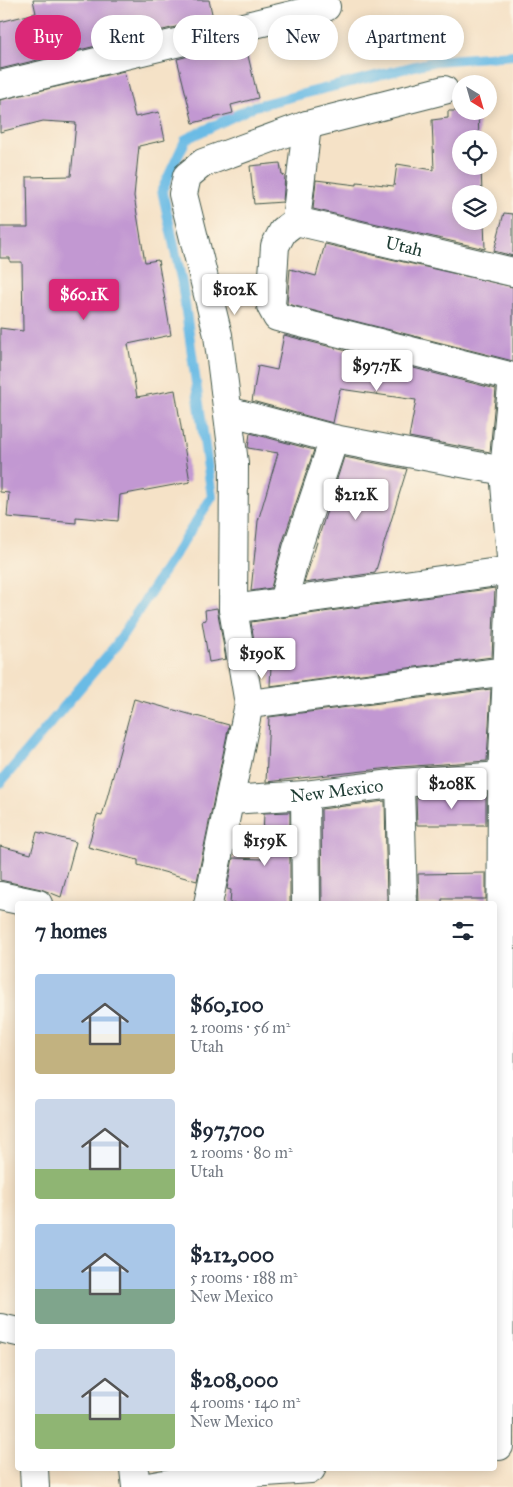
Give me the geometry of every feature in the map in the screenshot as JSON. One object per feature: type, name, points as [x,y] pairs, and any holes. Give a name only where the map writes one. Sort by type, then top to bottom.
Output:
[{"type":"street","points":[[0,85],[326,7]]},
{"type":"street","points":[[209,901],[231,800],[249,704],[233,609],[234,464],[228,411],[218,335],[183,194],[187,176],[203,164],[307,125],[444,90]]},
{"type":"street","points":[[307,125],[296,221],[283,230],[275,246],[271,306],[277,317],[513,377],[504,472],[512,570],[502,776],[508,805],[502,1445]]},
{"type":"street","name":"Utah","points":[[296,221],[513,272]]},
{"type":"street","points":[[228,411],[334,439],[504,472]]},
{"type":"street","points":[[284,602],[296,550],[334,439]]},
{"type":"street","points":[[233,609],[512,570]]},
{"type":"street","points":[[249,704],[508,671]]},
{"type":"street","name":"New Mexico","points":[[231,800],[305,796],[400,783],[502,776]]},
{"type":"street","points":[[400,783],[402,901]]},
{"type":"street","points":[[305,796],[306,901]]},
{"type":"street","points":[[0,896],[24,901]]},
{"type":"street","points":[[0,1328],[15,1331]]},
{"type":"street","points":[[34,1471],[35,1487]]},
{"type":"street","points":[[134,1471],[136,1487]]},
{"type":"street","points":[[148,1487],[209,1472],[242,1471]]},
{"type":"building","points":[[33,0],[209,0],[212,15],[173,15],[173,28],[163,30],[163,15],[91,15],[91,47],[81,50],[81,15],[28,15],[36,13]]},
{"type":"building","points":[[15,18],[15,60],[38,60],[0,69],[0,22]]},
{"type":"building","points":[[177,60],[249,60],[258,98],[231,105],[233,113],[193,123]]},
{"type":"building","points":[[124,71],[135,117],[159,112],[165,140],[139,146],[134,196],[145,262],[158,260],[171,335],[128,344],[137,397],[175,390],[190,482],[120,495],[118,521],[76,517],[76,523],[7,517],[9,493],[0,492],[0,328],[23,331],[22,262],[10,262],[10,258],[0,258],[0,227],[28,227],[27,177],[71,176],[76,123],[43,121],[0,132],[0,100]]},
{"type":"building","points":[[448,111],[452,111],[452,120],[478,120],[479,130],[452,130],[452,175],[481,175],[482,185],[452,185],[452,230],[484,230],[485,249],[313,209],[316,180],[357,185],[357,182],[394,186],[397,164],[434,170],[432,120],[448,118]]},
{"type":"building","points":[[280,163],[282,175],[285,176],[283,202],[254,204],[250,166]]},
{"type":"building","points":[[504,213],[513,214],[513,256],[494,251]]},
{"type":"building","points":[[325,244],[513,287],[513,361],[287,304],[290,269],[316,276]]},
{"type":"building","points":[[284,335],[496,389],[490,452],[409,437],[416,400],[340,389],[333,423],[252,401],[258,366],[277,370]]},
{"type":"building","points":[[250,433],[314,450],[282,544],[271,588],[251,591],[258,521],[278,453],[248,448]]},
{"type":"building","points":[[344,457],[407,469],[375,573],[304,583]]},
{"type":"building","points":[[495,588],[492,657],[270,686],[272,645],[261,643],[256,654],[251,622]]},
{"type":"building","points":[[217,608],[226,659],[209,662],[202,621],[206,620],[205,610]]},
{"type":"building","points":[[491,689],[487,761],[399,767],[266,782],[269,717]]},
{"type":"building","points":[[134,699],[229,725],[197,881],[138,865],[138,860],[88,847],[97,815],[102,816]]},
{"type":"building","points":[[486,793],[486,825],[417,825],[416,798]]},
{"type":"building","points":[[385,801],[387,901],[322,901],[321,809]]},
{"type":"building","points":[[290,812],[290,901],[230,901],[231,890],[227,889],[233,858],[262,859],[264,813]]},
{"type":"building","points":[[37,832],[76,842],[61,897],[41,889],[0,880],[0,846],[31,854]]},
{"type":"building","points":[[486,873],[486,899],[419,901],[418,874]]},
{"type":"waterway","points":[[0,783],[116,645],[212,497],[182,283],[162,190],[186,139],[255,106],[435,61],[513,55]]}]
